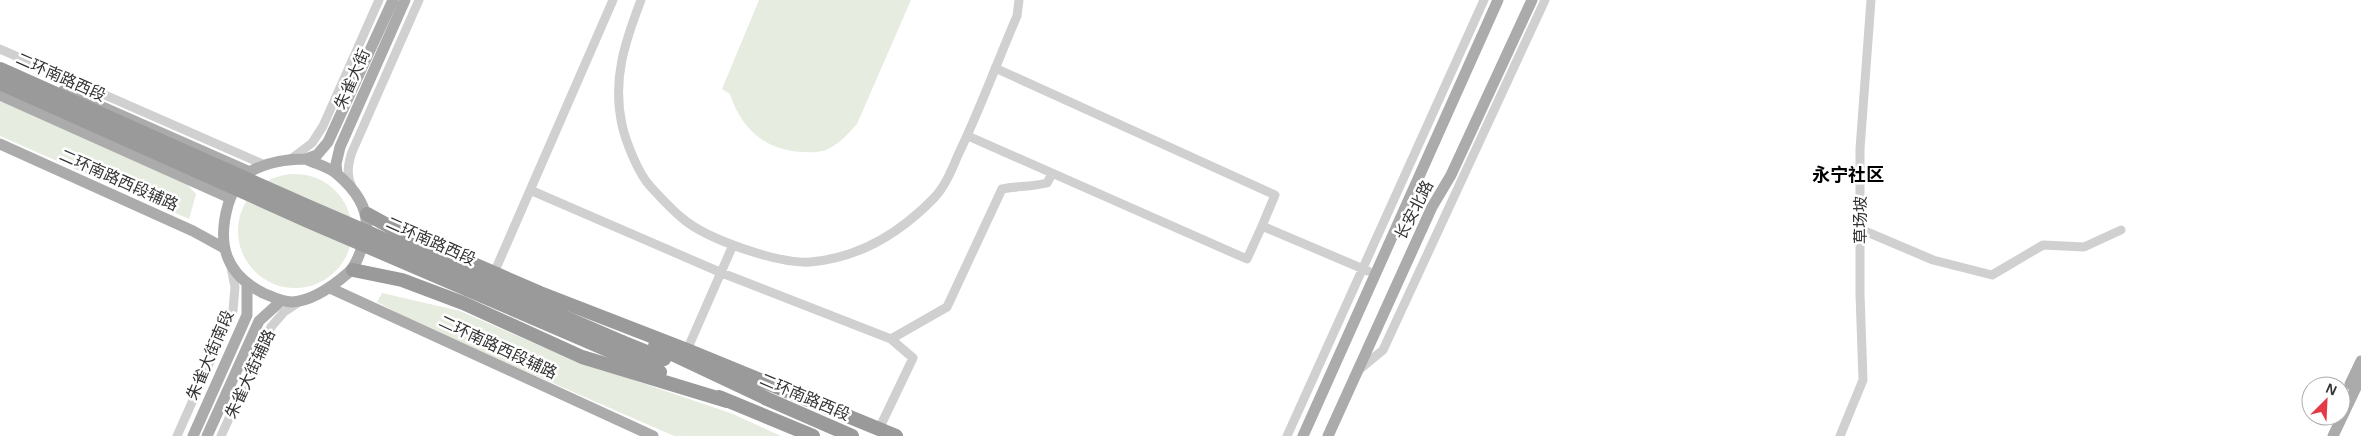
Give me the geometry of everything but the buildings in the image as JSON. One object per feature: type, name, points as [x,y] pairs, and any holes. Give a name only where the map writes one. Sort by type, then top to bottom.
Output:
[{"type":"highway","name":"二环南路西段","points":[[0,69],[620,348],[727,401],[813,436]]},
{"type":"highway","name":"二环南路西段","points":[[0,83],[308,221],[620,348],[774,402],[852,436]]},
{"type":"highway","points":[[367,214],[398,231],[494,272],[774,402]]},
{"type":"highway","points":[[353,270],[402,280],[463,303],[582,357],[727,401]]},
{"type":"highway","points":[[540,293],[688,350],[896,436]]},
{"type":"main road","name":"朱雀大街","points":[[306,160],[317,155],[328,142],[393,0]]},
{"type":"main road","name":"朱雀大街","points":[[337,173],[336,164],[340,147],[404,0]]},
{"type":"main road","name":"长安北路","points":[[1304,436],[1498,0]]},
{"type":"main road","name":"长安北路","points":[[1328,436],[1432,207],[1451,174],[1532,0]]},
{"type":"main road","name":"二环南路西段","points":[[0,62],[250,172]]},
{"type":"main road","points":[[0,95],[230,198]]},
{"type":"main road","name":"二环南路西段辅路","points":[[0,144],[193,231],[224,248]]},
{"type":"main road","points":[[306,160],[337,173],[356,194],[367,214],[367,238],[353,270],[330,288],[294,302],[281,301],[247,285],[233,270],[222,240],[224,220],[230,198],[239,182],[250,172],[264,165],[306,160]]},
{"type":"main road","name":"朱雀大街南段","points":[[193,436],[247,315],[247,285]]},
{"type":"main road","name":"二环南路西段辅路","points":[[330,288],[652,436]]},
{"type":"main road","name":"朱雀大街南段","points":[[207,436],[259,321],[281,301]]},
{"type":"main road","points":[[2351,382],[2361,361]]},
{"type":"main road","points":[[2332,435],[2361,377]]},
{"type":"street","points":[[287,161],[303,151],[318,136],[379,0]]},
{"type":"street","points":[[356,194],[348,176],[348,165],[352,152],[420,0]]},
{"type":"street","points":[[494,272],[613,0]]},
{"type":"street","points":[[642,0],[620,59],[619,92],[622,124],[633,155],[649,185],[684,220],[733,245],[768,257],[809,262],[846,255],[868,248],[912,220],[937,196],[968,136],[1017,16],[1019,0]]},
{"type":"street","points":[[1287,436],[1484,0]]},
{"type":"street","points":[[1358,370],[1383,350],[1544,0]]},
{"type":"street","name":"草场坡","points":[[1840,436],[1863,380],[1860,149],[1871,0]]},
{"type":"street","points":[[0,49],[264,165]]},
{"type":"street","points":[[968,136],[1248,259],[1275,195],[995,68]]},
{"type":"street","points":[[891,339],[947,307],[1002,189],[1012,187],[1024,188],[1047,183],[1052,174]]},
{"type":"street","points":[[530,190],[722,273],[891,339],[913,358],[879,429]]},
{"type":"street","points":[[1262,226],[1376,274]]},
{"type":"street","points":[[1860,229],[1934,260],[1992,275],[2044,245],[2084,247],[2120,230]]},
{"type":"street","points":[[688,350],[733,245]]},
{"type":"street","points":[[176,436],[233,310],[235,287],[230,262]]},
{"type":"street","name":"朱雀大街辅路","points":[[221,436],[271,327],[284,312],[306,298]]},
{"type":"shaded area","points":[[759,0],[911,0],[857,124],[834,146],[821,151],[790,151],[767,142],[748,127],[741,118],[730,94],[722,89]]},
{"type":"shaded area","points":[[0,99],[185,182],[196,194],[189,219],[0,136]]},
{"type":"shaded area","points":[[295,174],[317,179],[335,191],[347,209],[352,231],[347,253],[335,271],[317,283],[295,288],[273,283],[255,271],[243,253],[238,231],[243,209],[255,191],[273,179]]},
{"type":"shaded area","points":[[382,293],[460,311],[566,357],[733,414],[781,436],[674,436],[420,325],[377,302]]},
{"type":"district","name":"永宁社区","points":[[1848,175]]}]
